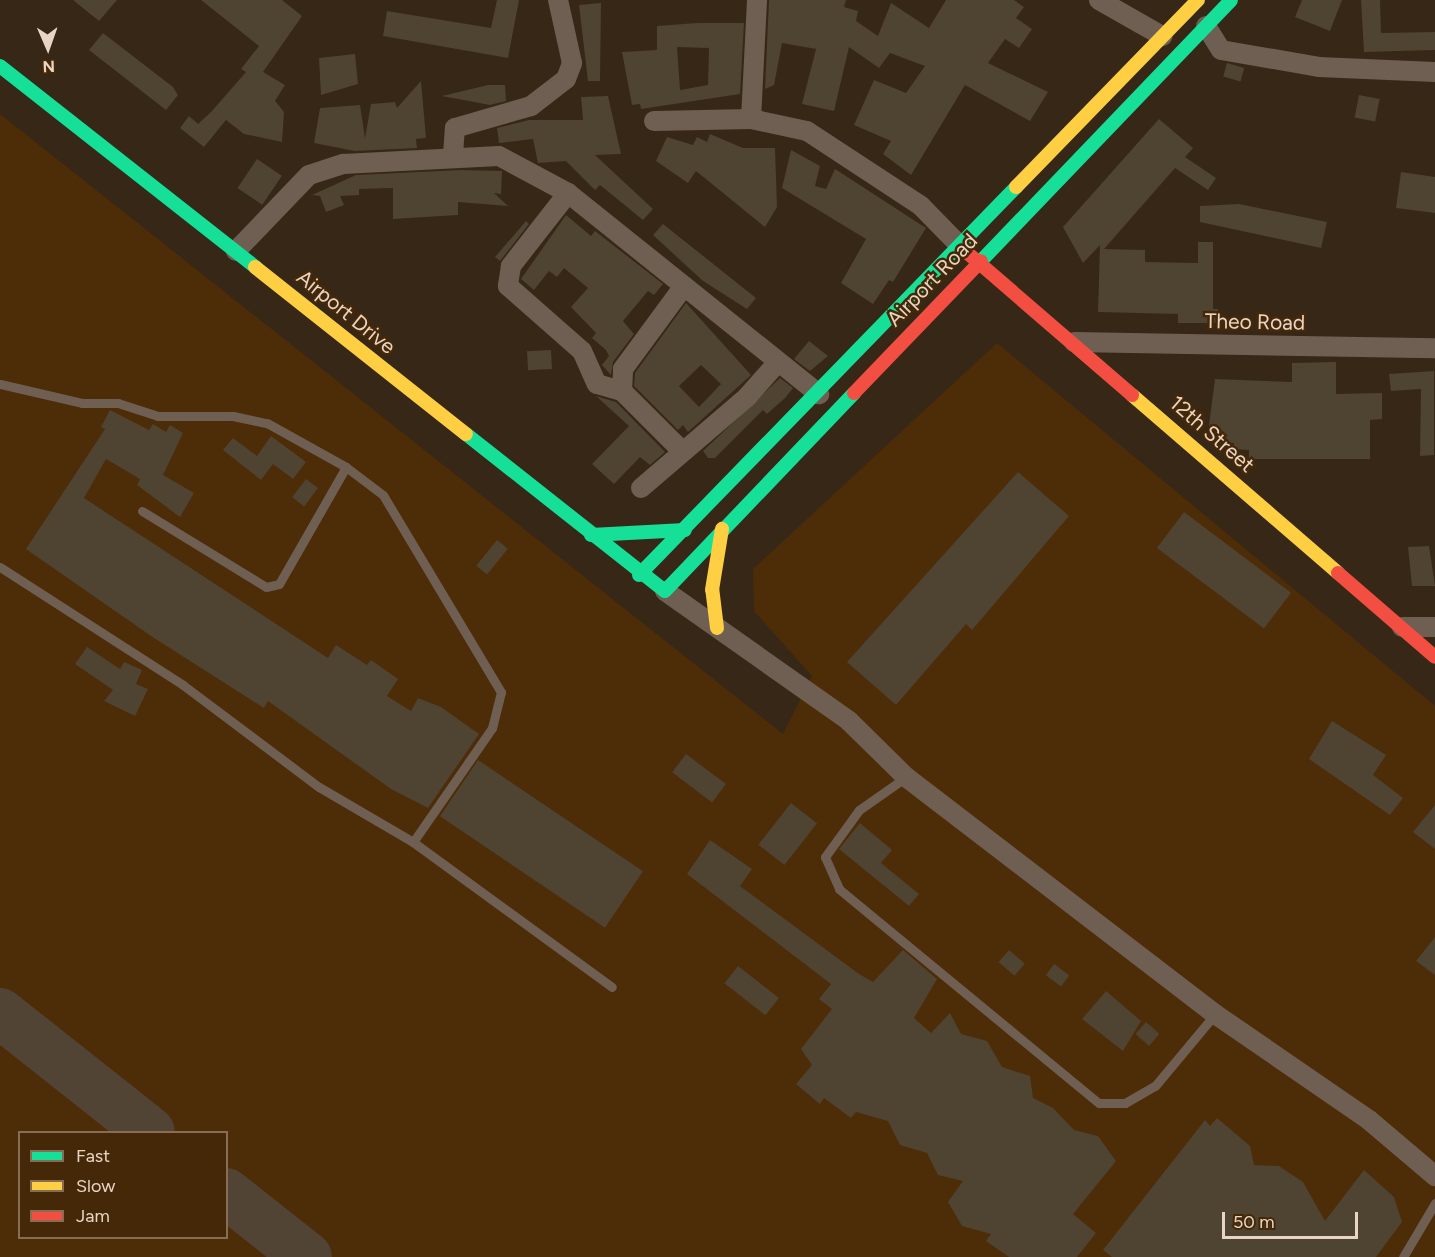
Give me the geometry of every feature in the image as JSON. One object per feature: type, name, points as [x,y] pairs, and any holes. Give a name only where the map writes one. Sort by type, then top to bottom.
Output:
[{"type":"main road","name":"Airport Road","points":[[639,575],[819,394],[1198,0]]},
{"type":"main road","name":"Airport Road","points":[[665,591],[1231,0]]},
{"type":"main road","name":"Airport Drive","points":[[0,66],[236,251],[639,575],[665,591]]},
{"type":"main road","name":"12th Street","points":[[960,246],[976,264],[1074,342],[1435,657]]},
{"type":"main road","points":[[717,628],[712,590],[722,529]]},
{"type":"main road","points":[[591,535],[686,530]]},
{"type":"street","points":[[453,155],[455,128],[531,106],[566,79],[572,63],[558,0]]},
{"type":"street","points":[[752,119],[757,0]]},
{"type":"street","points":[[1099,0],[1162,36]]},
{"type":"street","points":[[1206,26],[1221,50],[1319,67],[1435,72]]},
{"type":"street","points":[[654,121],[752,119],[807,131],[855,160],[921,206],[960,246]]},
{"type":"street","points":[[236,251],[309,175],[343,164],[453,155],[499,156],[568,193],[819,394]]},
{"type":"street","points":[[568,193],[506,278],[508,286],[582,351],[597,384],[622,391],[681,450]]},
{"type":"street","points":[[622,391],[623,369],[684,286]]},
{"type":"street","name":"Theo Road","points":[[1074,342],[1435,348]]},
{"type":"street","points":[[641,488],[681,450],[747,397],[778,362]]},
{"type":"street","points":[[665,591],[849,721],[906,777],[1215,1014],[1369,1120],[1435,1176]]},
{"type":"street","points":[[1402,627],[1435,627]]},
{"type":"lane","points":[[0,384],[82,403],[118,403],[158,416],[233,416],[267,423],[346,467],[383,495],[501,692],[492,728],[413,842]]},
{"type":"lane","points":[[142,511],[266,587],[279,584],[346,467]]},
{"type":"lane","points":[[0,567],[183,686],[319,787],[413,842],[612,987]]},
{"type":"lane","points":[[906,777],[859,810],[825,856],[839,890],[1099,1103],[1125,1103],[1155,1086],[1215,1014]]},
{"type":"lane","points":[[1403,1257],[1435,1203]]},
{"type":"shaded area","points":[[0,114],[783,734],[812,676],[754,611],[753,569],[997,343],[1435,706],[1435,1257],[0,1257]]},
{"type":"building","points":[[73,0],[117,0],[99,21]]},
{"type":"building","points":[[201,0],[282,0],[302,16],[263,72],[285,85],[275,101],[284,112],[282,142],[244,134],[226,120],[204,147],[180,128],[189,116],[198,124],[212,111],[246,72],[241,69],[259,46]]},
{"type":"building","points":[[497,0],[519,0],[508,58],[383,36],[387,11],[491,28]]},
{"type":"building","points":[[769,0],[846,0],[844,7],[858,11],[856,21],[878,36],[891,3],[929,28],[946,0],[1014,0],[1024,7],[1016,18],[1032,29],[1019,48],[1005,39],[988,63],[1048,92],[1030,121],[965,85],[911,175],[883,154],[891,141],[854,125],[874,80],[906,93],[925,66],[890,53],[879,68],[849,47],[834,111],[802,104],[816,49],[782,43],[774,85],[765,89]]},
{"type":"building","points":[[1302,0],[1342,0],[1330,31],[1295,17]]},
{"type":"building","points":[[1361,0],[1380,0],[1381,33],[1435,32],[1435,50],[1364,52]]},
{"type":"building","points":[[601,3],[600,81],[588,81],[579,5]]},
{"type":"building","points":[[744,23],[740,94],[641,109],[640,104],[632,105],[622,52],[657,50],[657,26]],"holes":[[[677,47],[709,48],[708,85],[680,90]]]},
{"type":"building","points":[[103,33],[173,87],[178,95],[166,110],[89,50]]},
{"type":"building","points":[[355,54],[358,84],[321,95],[319,58]]},
{"type":"building","points":[[1227,63],[1244,68],[1240,81],[1223,76]]},
{"type":"building","points":[[421,81],[426,138],[416,139],[417,148],[355,151],[314,143],[320,108],[360,105],[365,138],[371,104],[395,102],[397,108]]},
{"type":"building","points":[[488,85],[505,85],[506,101],[490,105],[442,96]]},
{"type":"building","points":[[1359,95],[1380,99],[1375,122],[1355,118]]},
{"type":"building","points":[[608,96],[621,154],[595,155],[653,209],[643,220],[600,185],[595,190],[566,161],[538,163],[533,139],[499,143],[497,128],[529,120],[583,120],[581,97]]},
{"type":"building","points":[[1159,119],[1193,148],[1185,157],[1216,178],[1208,190],[1175,168],[1104,249],[1145,250],[1145,262],[1198,263],[1198,242],[1213,242],[1213,309],[1218,309],[1218,323],[1178,323],[1178,314],[1098,312],[1100,245],[1083,263],[1063,227]]},
{"type":"building","points":[[710,134],[743,148],[775,148],[777,207],[765,227],[696,171],[688,183],[656,161],[667,137],[693,145],[697,137],[707,142]]},
{"type":"building","points":[[791,150],[820,166],[815,186],[826,189],[835,169],[926,228],[893,282],[889,280],[873,304],[841,283],[866,239],[782,188]]},
{"type":"building","points":[[257,159],[282,176],[262,205],[237,188]]},
{"type":"building","points":[[461,170],[502,171],[501,194],[494,193],[508,206],[458,202],[458,215],[393,219],[393,188],[359,189],[359,195],[340,196],[344,205],[326,212],[320,196],[312,195],[356,175]]},
{"type":"building","points":[[1401,172],[1435,177],[1435,213],[1396,208]]},
{"type":"building","points":[[1239,204],[1327,222],[1321,248],[1200,222],[1200,206]]},
{"type":"building","points":[[566,215],[591,236],[595,231],[663,284],[654,295],[648,291],[623,321],[634,334],[613,362],[611,375],[602,365],[609,356],[606,350],[592,338],[596,333],[571,307],[588,288],[564,268],[557,277],[549,271],[534,290],[521,279]]},
{"type":"building","points":[[526,221],[529,224],[500,261],[495,257]]},
{"type":"building","points":[[663,224],[756,298],[747,309],[703,281],[653,235]]},
{"type":"building","points":[[686,303],[751,375],[688,432],[683,425],[678,430],[634,386],[635,373]],"holes":[[[701,365],[721,384],[699,407],[679,386]]]},
{"type":"building","points":[[809,341],[828,356],[810,371],[794,359]]},
{"type":"building","points":[[551,350],[552,369],[528,370],[527,351]]},
{"type":"building","points":[[1336,362],[1336,394],[1382,393],[1382,419],[1370,420],[1370,459],[1249,459],[1249,450],[1234,449],[1234,443],[1220,442],[1220,434],[1208,433],[1215,379],[1292,382],[1292,363]]},
{"type":"building","points":[[1434,371],[1434,455],[1420,456],[1421,389],[1391,391],[1389,374]]},
{"type":"building","points":[[780,378],[793,388],[785,398],[767,414],[763,410],[715,458],[708,458],[703,451]]},
{"type":"building","points":[[596,396],[616,402],[665,452],[650,465],[640,457],[614,484],[592,464],[629,426]]},
{"type":"building","points":[[110,410],[149,430],[153,424],[166,432],[170,425],[183,433],[163,475],[194,493],[180,517],[137,485],[140,479],[106,459],[84,498],[328,658],[336,645],[367,665],[371,660],[398,679],[387,696],[411,711],[418,698],[441,707],[479,734],[428,808],[391,789],[268,701],[264,708],[151,636],[26,549],[105,429],[101,427]]},
{"type":"building","points":[[271,436],[306,462],[293,479],[273,464],[261,480],[223,450],[233,438],[257,456]]},
{"type":"building","points":[[1018,472],[1069,516],[972,630],[966,624],[896,705],[847,662]]},
{"type":"building","points":[[306,479],[318,488],[304,506],[292,497]]},
{"type":"building","points":[[1184,512],[1291,593],[1264,629],[1157,548]]},
{"type":"building","points":[[497,540],[508,549],[487,574],[476,566]]},
{"type":"building","points":[[1429,546],[1435,586],[1412,586],[1408,547]]},
{"type":"building","points":[[87,647],[120,669],[124,662],[142,670],[136,684],[148,689],[135,716],[104,701],[113,690],[75,664]]},
{"type":"building","points":[[1332,721],[1386,755],[1373,775],[1403,798],[1390,815],[1309,759]]},
{"type":"building","points":[[686,754],[726,784],[712,802],[672,772]]},
{"type":"building","points":[[478,760],[643,871],[605,928],[440,816]]},
{"type":"building","points":[[791,803],[817,823],[784,865],[758,845]]},
{"type":"building","points":[[1435,805],[1435,849],[1413,832]]},
{"type":"building","points":[[860,823],[892,850],[881,863],[919,894],[909,906],[839,849]]},
{"type":"building","points":[[710,840],[752,869],[740,886],[873,982],[903,950],[937,979],[914,1018],[931,1033],[950,1013],[961,1034],[987,1041],[1002,1067],[1030,1076],[1033,1098],[1053,1108],[1074,1130],[1098,1136],[1116,1161],[1073,1214],[1096,1233],[1077,1257],[1009,1257],[986,1241],[991,1234],[962,1226],[948,1202],[963,1181],[938,1175],[927,1153],[900,1145],[888,1121],[856,1112],[851,1118],[824,1098],[820,1104],[796,1084],[812,1065],[801,1049],[832,1009],[819,999],[831,984],[687,874]]},
{"type":"building","points":[[1435,937],[1435,975],[1416,961]]},
{"type":"building","points":[[1009,950],[1025,964],[1014,976],[999,962]]},
{"type":"building","points":[[1054,964],[1069,975],[1061,986],[1046,975]]},
{"type":"building","points":[[738,966],[779,998],[765,1015],[724,983]]},
{"type":"building","points":[[1106,991],[1141,1021],[1123,1051],[1082,1019]]},
{"type":"building","points":[[1146,1022],[1160,1034],[1149,1046],[1136,1034]]},
{"type":"building","points":[[1217,1118],[1250,1146],[1254,1165],[1279,1166],[1303,1182],[1325,1221],[1364,1170],[1394,1197],[1402,1222],[1376,1257],[1112,1257],[1103,1250],[1205,1120],[1210,1126]]},
{"type":"taxiway","points":[[0,1013],[149,1131]]},
{"type":"taxiway","points":[[228,1195],[307,1257]]},
{"type":"traffic: fast","points":[[981,261],[1231,0]]},
{"type":"traffic: fast","points":[[0,66],[255,267]]},
{"type":"traffic: fast","points":[[639,575],[1016,187]]},
{"type":"traffic: fast","points":[[466,434],[665,591],[854,393]]},
{"type":"traffic: fast","points":[[591,535],[685,530]]},
{"type":"traffic: slow","points":[[1016,187],[1198,0]]},
{"type":"traffic: slow","points":[[255,267],[466,434]]},
{"type":"traffic: slow","points":[[1132,395],[1338,573]]},
{"type":"traffic: slow","points":[[717,628],[712,590],[722,529]]},
{"type":"traffic: jam","points":[[964,250],[1132,395]]},
{"type":"traffic: jam","points":[[854,393],[981,261]]},
{"type":"traffic: jam","points":[[1338,573],[1435,657]]}]
